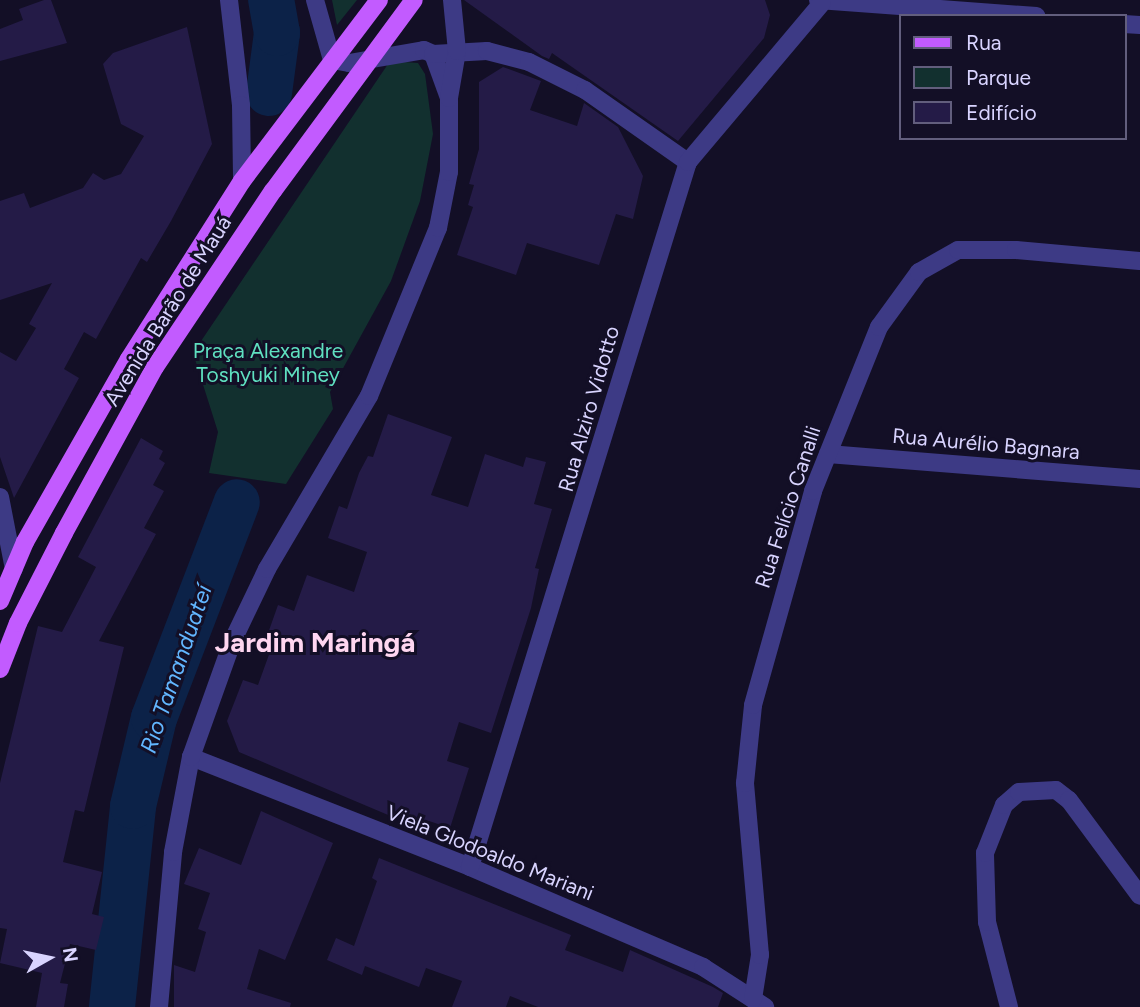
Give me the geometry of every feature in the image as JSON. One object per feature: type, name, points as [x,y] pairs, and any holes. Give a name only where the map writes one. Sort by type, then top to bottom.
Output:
[{"type":"main road","name":"Avenida Barão de Mauá","points":[[0,601],[14,569],[129,359],[242,181],[379,0]]},
{"type":"main road","name":"Avenida Barão de Mauá","points":[[0,669],[52,555],[155,368],[210,281],[414,0]]},
{"type":"street","points":[[229,0],[241,105],[242,181]]},
{"type":"street","points":[[315,0],[332,60],[349,64],[415,49],[433,54],[487,51],[529,62],[585,90],[688,162]]},
{"type":"street","points":[[159,1007],[173,852],[191,757],[233,640],[267,569],[369,396],[438,228],[449,172],[449,98],[457,51],[452,0]]},
{"type":"street","points":[[820,2],[964,5],[1023,14]]},
{"type":"street","name":"Rua Alziro Vidotto","points":[[470,867],[688,162],[820,2]]},
{"type":"street","points":[[433,54],[449,98]]},
{"type":"street","name":"Rua Felício Canalli","points":[[759,1003],[759,936],[745,783],[753,705],[828,454],[878,327],[919,272],[958,250],[985,249],[1140,261]]},
{"type":"street","name":"Rua Aurélio Bagnara","points":[[828,454],[1140,479]]},
{"type":"street","points":[[0,497],[14,569]]},
{"type":"street","name":"Viela Glodoaldo Mariani","points":[[191,757],[470,867],[703,967],[759,1003]]},
{"type":"street","points":[[1009,1007],[987,922],[985,879],[992,829],[1012,799],[1038,788],[1063,795],[1140,896]]},
{"type":"green space","points":[[332,0],[357,0],[337,25]]},
{"type":"green space","name":"Praça Alexandre Toshyuki Miney","points":[[390,61],[418,63],[425,74],[433,134],[420,201],[391,281],[330,392],[333,409],[286,484],[209,473],[218,432],[193,353]]},
{"type":"building","points":[[51,0],[67,43],[0,61],[0,29],[23,20],[19,9]]},
{"type":"building","points":[[464,0],[765,0],[770,15],[764,38],[678,141],[552,53],[549,59],[542,56]]},
{"type":"building","points":[[187,27],[212,144],[147,262],[141,258],[96,339],[84,332],[64,369],[79,378],[14,498],[0,457],[0,352],[16,361],[36,328],[29,324],[52,283],[0,300],[0,201],[24,193],[30,208],[83,188],[93,173],[104,180],[121,174],[144,136],[121,124],[103,64],[113,53]]},
{"type":"building","points":[[503,67],[541,81],[530,110],[577,126],[584,103],[618,127],[643,176],[633,219],[616,214],[599,265],[527,243],[516,275],[457,255],[473,207],[468,205],[474,185],[469,184],[479,149],[479,82]]},
{"type":"building","points":[[388,414],[452,437],[431,495],[468,507],[485,454],[523,467],[526,457],[546,462],[534,504],[552,509],[535,568],[539,569],[531,608],[491,733],[459,722],[447,761],[469,768],[450,828],[429,821],[426,831],[239,752],[227,721],[243,680],[258,685],[275,638],[267,636],[278,605],[294,611],[307,575],[354,592],[367,552],[328,538],[339,506],[347,509],[359,473],[368,456],[373,457]]},
{"type":"building","points":[[141,438],[163,451],[159,459],[165,463],[153,485],[164,491],[144,528],[156,534],[99,641],[124,647],[84,812],[75,810],[63,862],[102,872],[92,914],[104,917],[96,950],[70,944],[60,983],[68,984],[64,1007],[36,1007],[42,973],[0,963],[7,929],[0,928],[0,783],[38,626],[62,632],[96,567],[78,557]]},
{"type":"building","points":[[261,811],[333,843],[285,960],[259,949],[247,989],[291,1003],[290,1007],[174,1007],[174,965],[195,972],[206,932],[198,929],[210,893],[184,884],[199,848],[241,865]]},
{"type":"building","points":[[379,858],[571,935],[565,950],[623,972],[630,950],[723,993],[718,1007],[538,1007],[510,996],[506,1007],[452,1007],[462,981],[426,968],[419,987],[365,966],[362,975],[327,960],[336,938],[354,946],[377,881],[372,878]]},
{"type":"waterway","name":"Rio Tamanduateí","points":[[269,93],[277,33],[271,0]]},
{"type":"waterway","name":"Rio Tamanduateí","points":[[112,1007],[133,806],[154,718],[237,502]]},
{"type":"district","name":"Jardim Maringá","points":[[315,642]]}]
